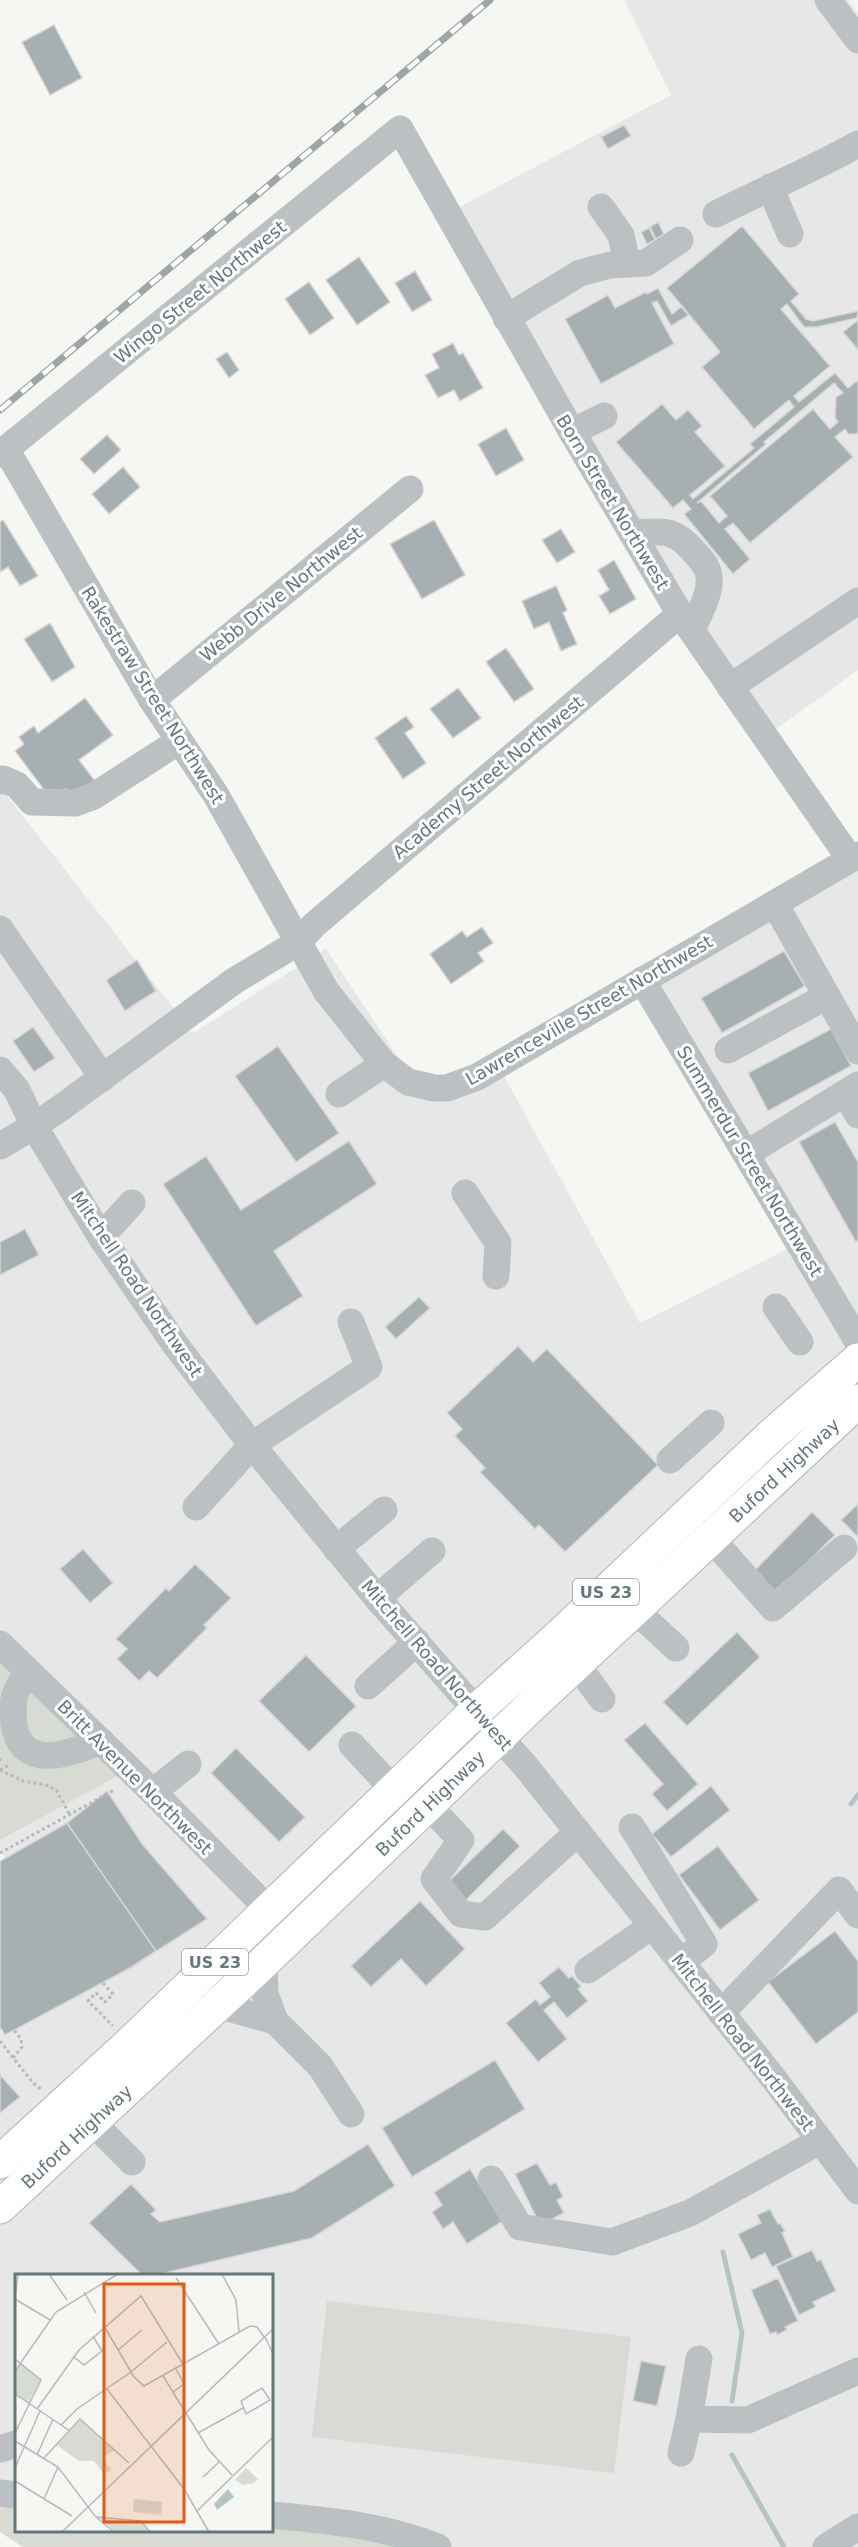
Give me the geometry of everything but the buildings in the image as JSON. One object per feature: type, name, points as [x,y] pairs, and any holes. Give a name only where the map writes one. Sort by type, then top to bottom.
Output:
[{"type":"main road","name":"Buford Highway","points":[[0,2162],[125,2048],[477,1710],[564,1632],[774,1433],[858,1360]]},
{"type":"main road","name":"Buford Highway","points":[[0,2207],[264,1962],[427,1804],[858,1401]]},
{"type":"street","points":[[828,0],[856,34]]},
{"type":"street","name":"Born Street Northwest","points":[[400,129],[572,432],[686,622],[730,687],[854,857]]},
{"type":"street","name":"Wingo Street Northwest","points":[[3,452],[400,129]]},
{"type":"street","points":[[716,214],[826,162],[858,144]]},
{"type":"street","points":[[770,187],[790,234]]},
{"type":"street","points":[[601,207],[621,235],[627,264]]},
{"type":"street","points":[[506,318],[580,273],[610,265],[646,263],[680,240]]},
{"type":"street","points":[[572,432],[604,416]]},
{"type":"street","name":"Rakestraw Street Northwest","points":[[3,452],[152,700],[216,795],[297,943]]},
{"type":"street","name":"Webb Drive Northwest","points":[[152,700],[410,489]]},
{"type":"street","points":[[632,533],[671,533],[682,538],[705,564],[709,577],[708,588],[686,622]]},
{"type":"street","points":[[730,687],[858,601]]},
{"type":"street","name":"Academy Street Northwest","points":[[297,943],[314,925],[686,622]]},
{"type":"street","points":[[0,781],[3,779],[17,785],[32,802],[75,802],[94,796],[179,741]]},
{"type":"street","name":"Lawrenceville Street Northwest","points":[[297,943],[326,991],[391,1072],[415,1084],[434,1088],[464,1083],[854,857]]},
{"type":"street","points":[[775,904],[858,1051]]},
{"type":"street","points":[[0,929],[103,1078]]},
{"type":"street","points":[[0,1146],[34,1126],[103,1078],[234,981],[297,943]]},
{"type":"street","name":"Summerdur Street Northwest","points":[[642,980],[858,1342]]},
{"type":"street","points":[[728,1050],[827,996]]},
{"type":"street","points":[[339,1094],[384,1064]]},
{"type":"street","name":"Mitchell Road Northwest","points":[[0,1070],[17,1090],[34,1126],[100,1237],[174,1343],[252,1445],[377,1598],[527,1768],[722,2013],[858,2191]]},
{"type":"street","points":[[746,1154],[854,1098]]},
{"type":"street","points":[[465,1193],[496,1276]]},
{"type":"street","points":[[100,1237],[132,1203]]},
{"type":"street","points":[[776,1307],[800,1342]]},
{"type":"street","points":[[196,1507],[252,1445],[369,1367],[351,1322]]},
{"type":"street","points":[[670,1460],[711,1423]]},
{"type":"street","points":[[336,1549],[384,1510]]},
{"type":"street","points":[[711,1538],[773,1608],[844,1548]]},
{"type":"street","points":[[377,1598],[432,1551]]},
{"type":"street","points":[[635,1610],[675,1648]]},
{"type":"street","points":[[368,1686],[417,1642]]},
{"type":"street","name":"Britt Avenue Northwest","points":[[0,1644],[153,1792],[269,1910]]},
{"type":"street","points":[[577,1665],[602,1699]]},
{"type":"street","points":[[28,1672],[15,1689],[12,1710],[16,1738],[26,1750],[37,1754],[57,1755],[100,1741]]},
{"type":"street","points":[[352,1745],[394,1790]]},
{"type":"street","points":[[153,1792],[188,1764]]},
{"type":"street","points":[[427,1804],[461,1840],[434,1879],[461,1914],[485,1917],[578,1832]]},
{"type":"street","points":[[600,1860],[638,1821],[704,1944],[681,1962]]},
{"type":"street","points":[[722,2013],[839,1890],[858,1915]]},
{"type":"street","points":[[588,1970],[652,1926]]},
{"type":"street","points":[[264,1962],[265,1994],[275,2021],[320,2066],[351,2114]]},
{"type":"street","points":[[217,2005],[275,2021]]},
{"type":"street","points":[[92,2122],[132,2162]]},
{"type":"street","points":[[490,2179],[520,2227],[612,2242],[690,2213],[820,2141]]},
{"type":"street","points":[[681,2453],[699,2360]]},
{"type":"street","points":[[689,2419],[748,2420],[858,2371]]},
{"type":"street","points":[[0,2449],[15,2444]]},
{"type":"street","points":[[0,2493],[15,2495]]},
{"type":"street","points":[[273,2515],[356,2523],[406,2535],[438,2547]]},
{"type":"street","points":[[826,2547],[858,2527]]},
{"type":"path","points":[[0,1758],[0,1764]]},
{"type":"path","points":[[8,1767],[0,1770],[23,1781],[46,1785],[56,1790],[70,1815]]},
{"type":"path","points":[[0,1853],[114,1790]]},
{"type":"path","points":[[103,1983],[113,1994],[105,2002],[96,1993],[88,2001],[108,2020]]},
{"type":"path","points":[[13,2058],[22,2048],[21,2039],[14,2030]]},
{"type":"path","points":[[0,2042],[33,2083],[43,2091]]},
{"type":"shaded area","points":[[624,0],[848,0],[858,13],[858,670],[773,731],[664,574],[448,213],[671,95]]},
{"type":"shaded area","points":[[0,787],[193,1033],[326,949],[422,1093],[494,1058],[640,1323],[809,1238],[640,985],[858,848],[858,2547],[404,2547],[273,2527],[273,2274],[15,2274],[15,2506],[0,2504],[0,2028],[5,2035],[7,1859],[0,1852],[0,1840],[127,1771],[0,1659]]},
{"type":"shaded area","points":[[0,1659],[127,1771],[0,1840]]},
{"type":"shaded area","points":[[327,2301],[631,2337],[614,2473],[312,2437]]},
{"type":"shaded area","points":[[0,2504],[15,2506],[15,2532],[273,2532],[273,2527],[369,2535],[404,2547],[23,2547],[0,2532]]},
{"type":"waterway","points":[[851,1804],[858,1795]]},
{"type":"waterway","points":[[723,2252],[742,2333],[732,2401]]},
{"type":"waterway","points":[[732,2455],[784,2547]]},
{"type":"railway","points":[[0,410],[490,0]]}]
